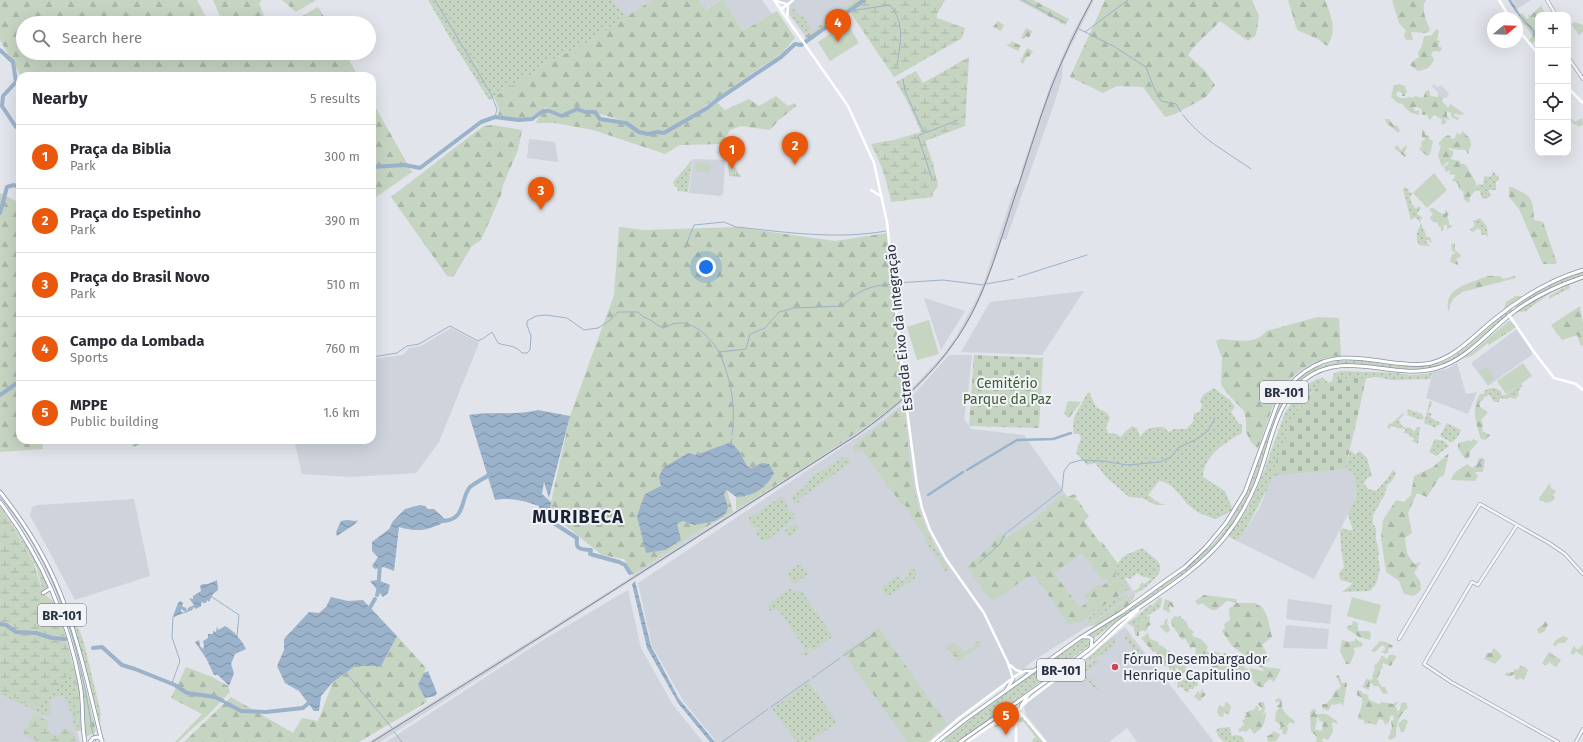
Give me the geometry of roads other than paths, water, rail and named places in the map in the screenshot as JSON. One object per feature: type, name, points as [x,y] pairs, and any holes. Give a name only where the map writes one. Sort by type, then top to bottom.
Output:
[{"type":"highway","name":"BR-101","points":[[937,742],[943,736],[1080,638],[1122,612],[1202,552],[1220,532],[1239,503],[1250,481],[1278,402],[1286,389],[1300,375],[1321,363],[1342,358],[1415,364],[1429,364],[1440,360],[1462,347],[1496,317],[1530,293],[1545,284],[1583,270]]},
{"type":"highway","name":"BR-101","points":[[960,742],[1090,648],[1117,623],[1196,566],[1229,531],[1244,509],[1256,483],[1278,418],[1286,402],[1296,388],[1306,379],[1327,368],[1347,365],[1412,371],[1439,368],[1464,354],[1509,315],[1527,302],[1546,291],[1583,277]]},
{"type":"highway","name":"BR-101","points":[[0,492],[18,515],[34,541],[58,590],[74,634],[102,742]]},
{"type":"highway","name":"BR-101","points":[[0,502],[28,543],[51,588],[67,631],[82,692],[82,726],[85,742]]},
{"type":"highway","points":[[43,593],[51,588]]},
{"type":"highway","points":[[1080,638],[1087,636],[1091,638],[1092,642],[1090,648]]},
{"type":"highway","points":[[1025,671],[1035,671]]},
{"type":"highway","points":[[1005,691],[1013,679]]},
{"type":"highway","points":[[1021,706],[1031,692]]},
{"type":"highway","points":[[1000,714],[1009,712]]},
{"type":"highway","points":[[941,742],[943,736]]},
{"type":"highway","points":[[90,742],[93,738],[98,737],[102,742]]},
{"type":"main road","points":[[1499,0],[1506,12]]},
{"type":"main road","points":[[774,1],[787,5]]},
{"type":"main road","name":"Estrada Eixo da Integração","points":[[774,1],[848,106],[874,163],[883,198],[889,233],[907,410],[917,486],[922,508],[930,530],[946,559],[984,613],[1008,663],[1013,679]]},
{"type":"main road","points":[[781,10],[792,1]]},
{"type":"main road","points":[[787,5],[787,18]]},
{"type":"main road","points":[[1523,35],[1535,50]]},
{"type":"main road","points":[[1571,91],[1583,103]]},
{"type":"main road","points":[[871,190],[883,198]]},
{"type":"main road","points":[[1509,315],[1554,378],[1575,384],[1583,390]]},
{"type":"main road","points":[[1016,742],[1016,722],[1018,711],[1021,706],[1091,653],[1141,606]]},
{"type":"main road","points":[[1008,663],[1016,670],[1025,671]]},
{"type":"main road","points":[[932,742],[958,720],[1025,671]]},
{"type":"main road","points":[[1021,706],[1023,716]]},
{"type":"main road","points":[[967,742],[1009,712],[1018,711]]},
{"type":"main road","points":[[1018,711],[1045,742]]},
{"type":"main road","points":[[1009,712],[1013,715],[1016,722]]},
{"type":"street","points":[[1547,0],[1554,12]]},
{"type":"street","points":[[1571,61],[1583,79]]},
{"type":"street","points":[[1399,639],[1480,504],[1549,543],[1565,554],[1583,574]]},
{"type":"street","points":[[1517,525],[1478,585],[1472,582],[1424,664],[1451,682],[1558,742]]},
{"type":"street","points":[[1576,742],[1583,729]]},
{"type":"water","points":[[1508,0],[1511,0],[1518,12],[1515,11]]},
{"type":"water","points":[[1523,18],[1535,31],[1535,34],[1523,20]]},
{"type":"water","points":[[538,410],[570,416],[549,498],[544,482],[542,494],[551,502],[550,513],[547,515],[540,512],[539,506],[511,499],[495,500],[469,415],[486,413],[521,413]]},
{"type":"water","points":[[731,442],[739,451],[747,466],[751,468],[762,463],[769,464],[774,473],[771,479],[758,491],[748,495],[736,497],[727,490],[724,494],[728,507],[726,513],[715,521],[694,525],[683,521],[677,524],[681,540],[665,550],[646,553],[637,516],[645,494],[661,486],[659,477],[663,468],[688,453],[696,455]]},
{"type":"water","points":[[420,505],[425,506],[428,509],[434,509],[447,521],[424,530],[413,530],[399,527],[394,571],[384,567],[375,569],[372,566],[378,557],[372,551],[372,542],[389,529],[393,521],[405,509]]},
{"type":"water","points":[[358,520],[355,524],[337,536],[336,532],[341,521]]},
{"type":"water","points":[[217,580],[218,590],[213,594],[209,602],[207,600],[206,603],[203,603],[202,601],[201,606],[196,609],[194,607],[192,610],[187,611],[188,608],[194,605],[189,598],[193,599],[193,596],[201,591],[200,586]]},
{"type":"water","points":[[378,580],[390,585],[388,593],[383,597],[370,581]]},
{"type":"water","points":[[635,581],[651,646],[679,699],[715,742],[710,742],[678,703],[647,648],[632,584]]},
{"type":"water","points":[[331,597],[348,601],[363,600],[397,636],[381,666],[355,666],[333,682],[321,696],[319,711],[314,711],[299,691],[285,683],[277,666],[284,650],[284,639],[309,612],[319,613],[326,607]]},
{"type":"water","points":[[180,601],[183,603],[182,606],[186,608],[187,613],[181,609],[183,613],[174,617],[173,616]]},
{"type":"water","points":[[217,626],[218,630],[225,626],[231,630],[240,639],[246,649],[235,654],[231,664],[234,673],[229,686],[218,675],[214,675],[206,658],[195,642],[199,640],[200,646],[203,649],[203,641],[208,638],[208,634],[213,634],[213,631],[216,632]]},
{"type":"water","points":[[428,671],[437,693],[435,696],[425,698],[418,685],[424,673]]},
{"type":"waterway","points":[[435,0],[491,94],[497,109],[495,117]]},
{"type":"waterway","points":[[376,167],[405,165],[420,168],[481,122],[495,117],[519,120],[532,119],[543,111],[549,111],[562,116],[577,109],[585,112],[595,112],[600,119],[626,123],[639,132],[648,134],[658,132],[664,133],[707,108],[781,57],[795,44],[801,45],[864,0]]},
{"type":"waterway","points":[[1023,0],[1066,23]]},
{"type":"waterway","points":[[1079,29],[1085,32],[1128,0]]},
{"type":"waterway","points":[[849,11],[890,5],[895,12],[901,34],[897,66]]},
{"type":"waterway","points":[[1085,32],[1115,47],[1146,67],[1161,101],[1176,104],[1181,112]]},
{"type":"waterway","points":[[0,50],[13,62],[16,82]]},
{"type":"waterway","points":[[903,79],[905,91],[924,133],[918,136],[932,179]]},
{"type":"waterway","points":[[16,82],[3,96],[2,106],[16,127]]},
{"type":"waterway","points":[[1183,115],[1206,138],[1251,169]]},
{"type":"waterway","points":[[925,133],[958,120]]},
{"type":"waterway","points":[[0,213],[7,187],[14,185],[16,186]]},
{"type":"waterway","points":[[685,248],[694,225],[724,222],[736,227],[792,233],[848,235],[886,231]]},
{"type":"waterway","points":[[1018,277],[1087,255]]},
{"type":"waterway","points":[[986,284],[1014,279]]},
{"type":"waterway","points":[[896,283],[943,280],[983,285]]},
{"type":"waterway","points":[[376,356],[397,353],[407,346],[419,344],[450,326],[478,341],[492,332],[498,343],[514,347],[522,353],[527,353],[530,350],[531,336],[527,321],[536,316],[546,315],[567,318],[584,330],[598,328],[609,321],[618,312],[638,312],[643,317],[663,328],[677,323],[691,325],[702,332],[719,352],[746,349],[750,334],[765,328],[779,312],[794,308],[842,306],[853,296],[871,287],[892,284]]},
{"type":"waterway","points":[[719,352],[727,372],[732,393],[732,435]]},
{"type":"waterway","points":[[0,395],[16,384]]},
{"type":"waterway","points":[[979,563],[1000,544],[1005,534],[1062,490],[1064,471],[1070,463],[1082,460],[1103,461],[1127,465],[1160,462],[1171,457],[1178,448],[1197,439],[1208,431],[1215,418]]},
{"type":"waterway","points":[[967,470],[1017,440],[1053,439],[1071,433]]},
{"type":"waterway","points":[[1477,467],[1482,459]]},
{"type":"waterway","points":[[928,495],[963,472]]},
{"type":"waterway","points":[[442,521],[450,520],[456,517],[462,508],[470,487],[492,473]]},
{"type":"waterway","points":[[0,497],[20,522],[51,577],[72,637],[94,736]]},
{"type":"waterway","points":[[545,512],[547,515],[544,517],[577,538],[578,547],[591,550],[590,554],[619,562],[625,565],[630,573]]},
{"type":"waterway","points":[[377,595],[380,564]]},
{"type":"waterway","points":[[212,597],[239,615],[237,636]]},
{"type":"waterway","points":[[368,611],[375,599]]},
{"type":"waterway","points":[[183,613],[191,610]]},
{"type":"waterway","points":[[172,683],[180,661],[172,637],[173,617]]},
{"type":"waterway","points":[[0,624],[6,625],[16,632],[36,633],[52,638],[65,639]]},
{"type":"waterway","points":[[843,656],[876,633]]},
{"type":"waterway","points":[[93,648],[102,647],[122,665],[175,685],[187,693],[215,697],[223,701]]},
{"type":"waterway","points":[[812,678],[840,658]]},
{"type":"waterway","points":[[346,673],[392,728]]},
{"type":"waterway","points":[[771,707],[809,680]]},
{"type":"waterway","points":[[226,703],[241,711],[266,712],[303,708],[311,701]]},
{"type":"waterway","points":[[722,742],[768,709]]},
{"type":"waterway","points":[[394,732],[402,742]]},
{"type":"tram line","points":[[372,742],[545,634],[857,435],[885,414],[924,378],[948,352],[968,321],[976,305],[996,254],[1051,88],[1070,43],[1092,0]]},
{"type":"place","name":"Campo da Lombada","points":[[838,42]]},
{"type":"place","name":"Praça do Espetinho","points":[[795,165]]},
{"type":"place","name":"Praça da Biblia","points":[[732,169]]},
{"type":"place","name":"Praça do Brasil Novo","points":[[541,210]]},
{"type":"place","name":"Fórum Desembargador Henrique Capitulino","points":[[1115,667]]},
{"type":"place","name":"MPPE","points":[[1006,735]]},
{"type":"district","name":"MURIBECA","points":[[578,517]]},
{"type":"park label","name":"Cemitério Parque da Paz","points":[[1007,392]]}]
